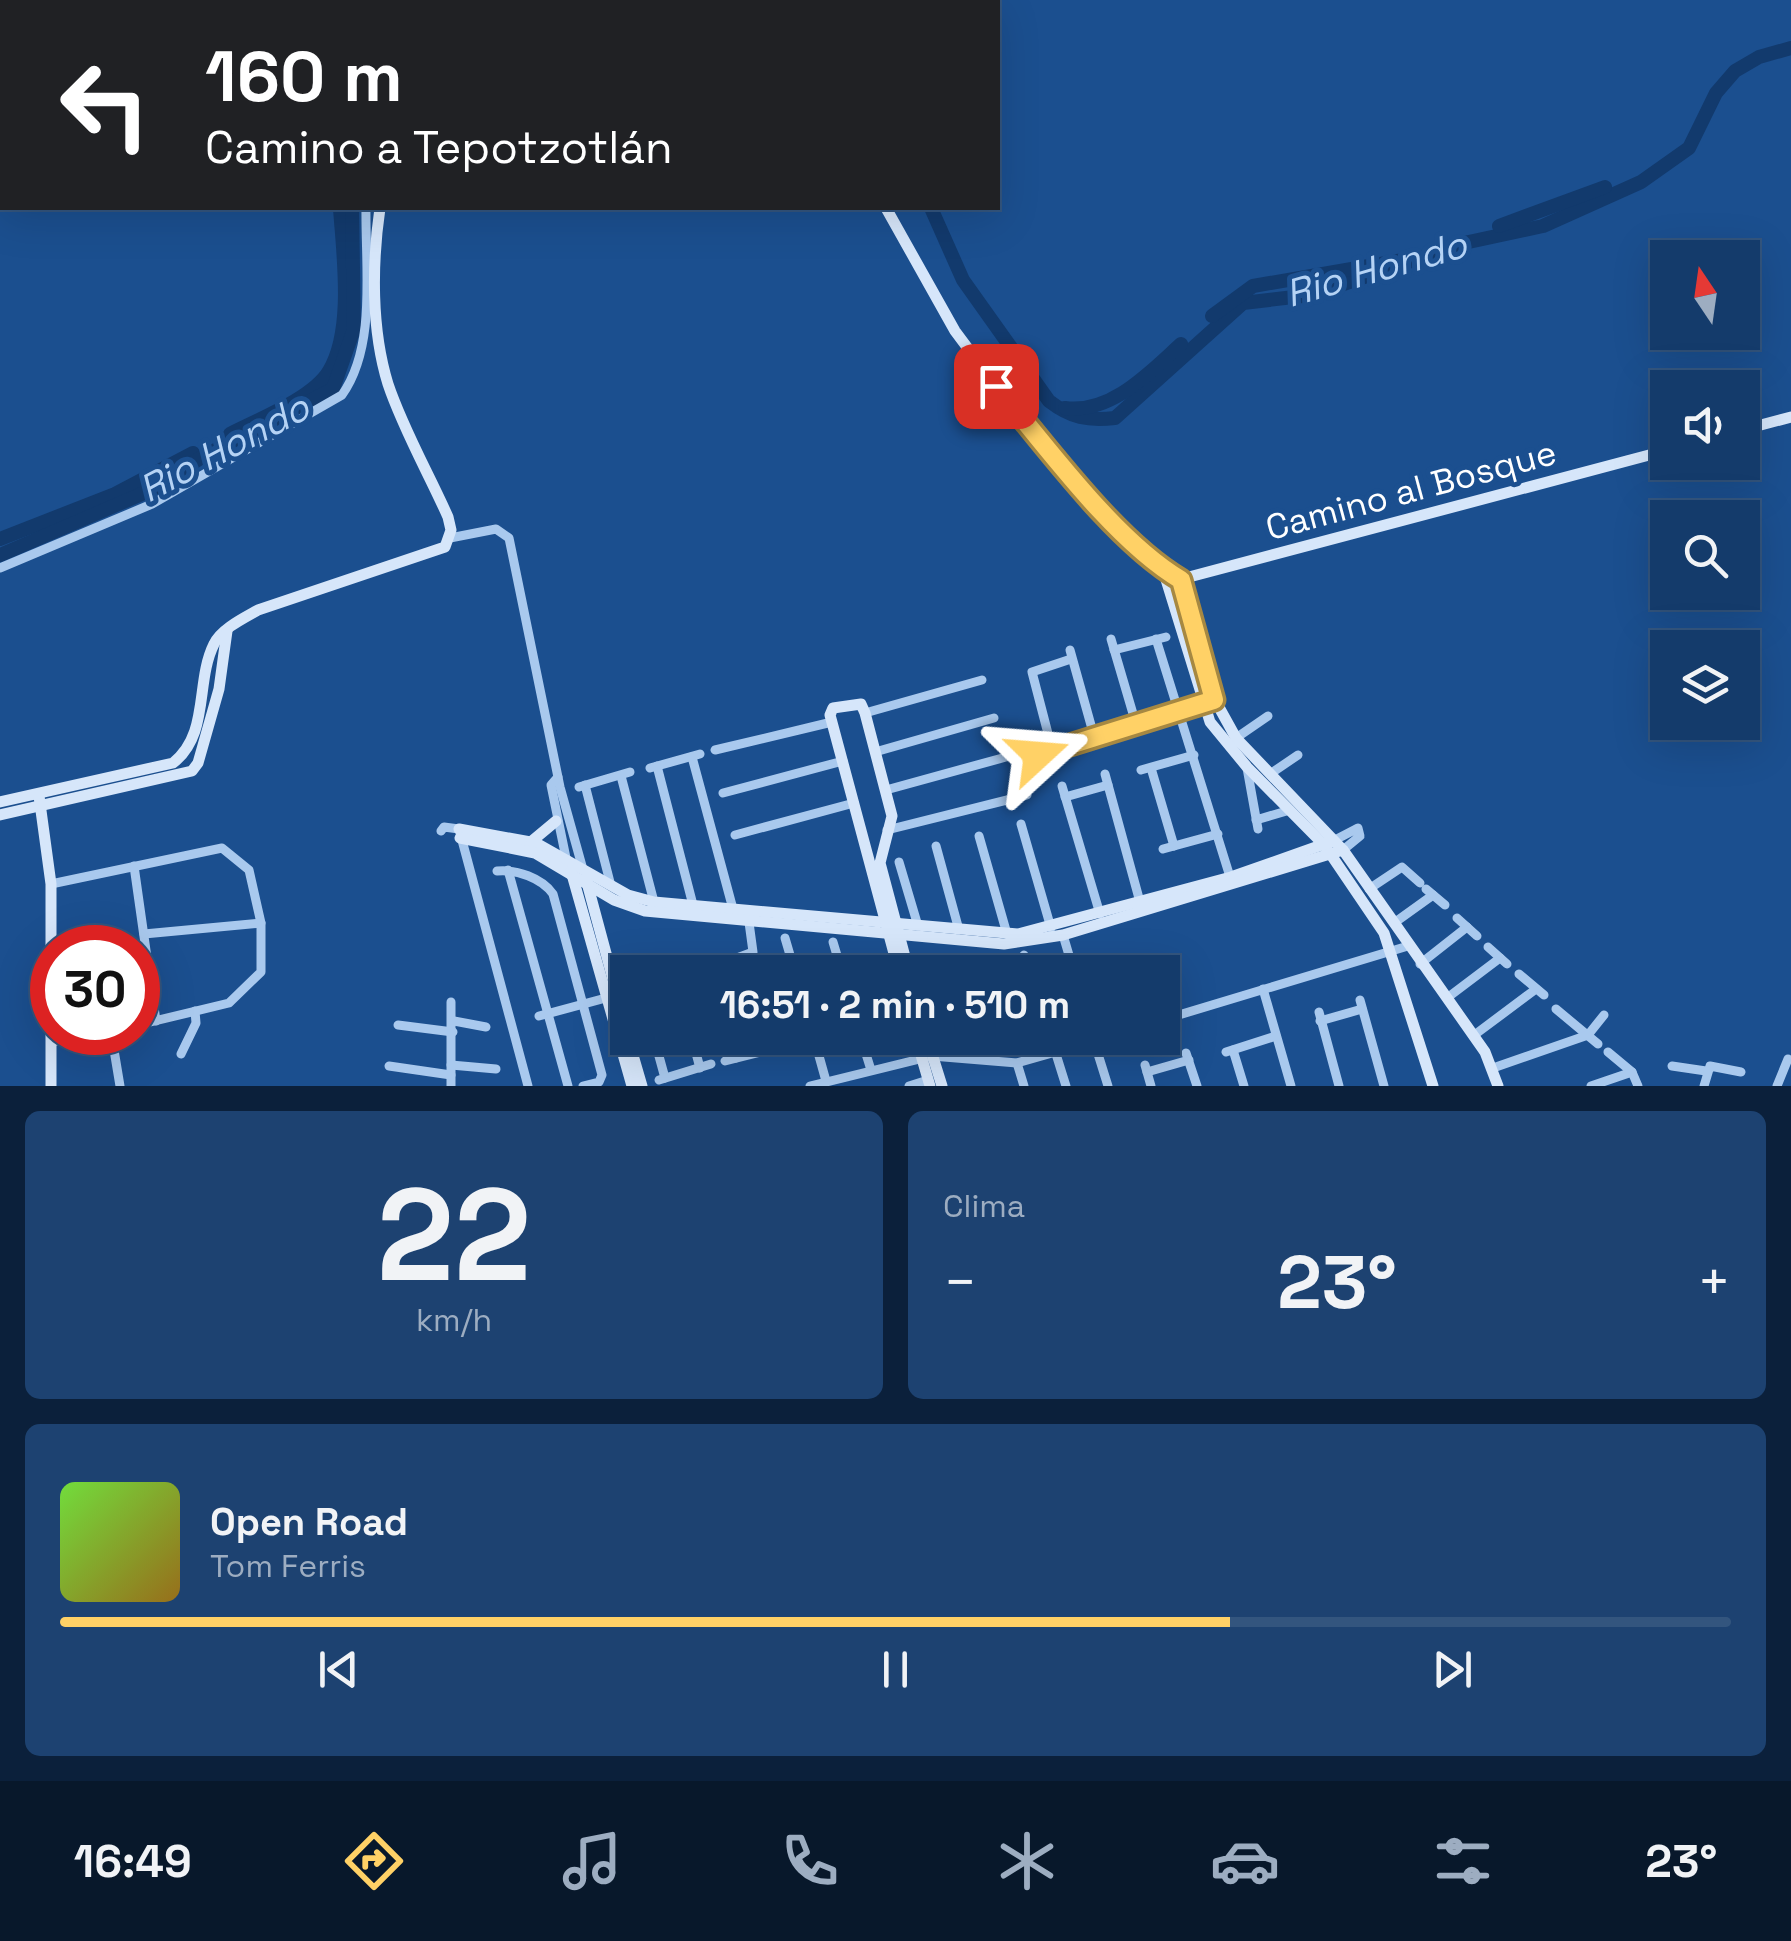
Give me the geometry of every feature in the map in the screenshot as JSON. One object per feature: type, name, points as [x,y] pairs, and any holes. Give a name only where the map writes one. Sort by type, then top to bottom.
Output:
[{"type":"main road","points":[[0,815],[39,797],[172,763],[188,748],[214,643],[227,631],[258,610],[436,553],[450,538],[448,517],[389,386],[380,354],[376,327],[380,210]]},
{"type":"main road","points":[[887,210],[955,331],[996,386],[1091,498],[1175,581],[1220,738],[1333,848],[1393,952],[1433,1086]]},
{"type":"main road","points":[[1760,425],[1791,417]]},
{"type":"main road","name":"Camino al Bosque","points":[[1175,581],[1650,455]]},
{"type":"main road","points":[[0,802],[184,775],[198,763],[219,689],[227,631]]},
{"type":"main road","points":[[896,955],[892,929],[880,858],[892,816],[865,713],[854,702],[833,708],[832,722],[892,929],[902,955]]},
{"type":"main road","points":[[1209,702],[1369,889],[1494,1068],[1498,1086]]},
{"type":"main road","points":[[39,797],[51,884],[51,925]]},
{"type":"main road","points":[[538,844],[557,825]]},
{"type":"main road","points":[[460,834],[519,847],[654,902],[733,909],[748,916]]},
{"type":"main road","points":[[460,834],[538,844],[566,858],[587,882],[614,900],[658,913],[748,916],[1017,942],[1063,936],[1100,914],[1232,882]]},
{"type":"main road","points":[[892,929],[918,926],[1017,942],[1051,928],[1085,924],[1232,882],[1333,848]]},
{"type":"main road","points":[[577,870],[610,973]]},
{"type":"main road","points":[[587,882],[610,969]]},
{"type":"main road","points":[[596,917],[614,900]]},
{"type":"main road","points":[[51,1055],[51,1086]]},
{"type":"main road","points":[[627,1055],[632,1086]]},
{"type":"main road","points":[[633,1055],[642,1086]]},
{"type":"main road","points":[[927,1057],[929,1083]]},
{"type":"main road","points":[[927,1057],[942,1086]]},
{"type":"street","points":[[0,568],[152,504],[342,395],[358,366],[366,293],[366,210]]},
{"type":"street","points":[[450,538],[496,529],[509,538],[577,870]]},
{"type":"street","points":[[1114,650],[1161,638],[1179,711],[1232,882]]},
{"type":"street","points":[[1111,639],[1136,724]]},
{"type":"street","points":[[1052,749],[1032,672],[1070,655],[1094,736]]},
{"type":"street","points":[[865,713],[982,680]]},
{"type":"street","points":[[1038,755],[1209,702]]},
{"type":"street","points":[[1236,738],[1268,716]]},
{"type":"street","points":[[875,752],[994,718]]},
{"type":"street","points":[[715,750],[832,722]]},
{"type":"street","points":[[693,905],[653,767],[696,755],[733,909]]},
{"type":"street","points":[[1194,755],[1146,769],[1168,848],[1218,834]]},
{"type":"street","points":[[1270,774],[1298,755]]},
{"type":"street","points":[[886,790],[1006,756]]},
{"type":"street","points":[[723,794],[843,761]]},
{"type":"street","points":[[1247,767],[1257,824],[1290,810]]},
{"type":"street","points":[[611,886],[582,786],[625,774],[654,902]]},
{"type":"street","points":[[1105,774],[1140,902]]},
{"type":"street","points":[[558,777],[550,790],[566,858]]},
{"type":"street","points":[[1100,914],[1063,792],[1108,785]]},
{"type":"street","points":[[888,830],[1027,794]]},
{"type":"street","points":[[735,834],[854,803]]},
{"type":"street","points":[[1022,824],[1051,928]]},
{"type":"street","points":[[460,834],[517,1023],[528,1086]]},
{"type":"street","points":[[979,836],[1023,955]]},
{"type":"street","points":[[936,846],[960,931]]},
{"type":"street","points":[[51,884],[222,848],[249,870],[262,923],[261,972],[229,1002],[160,1020]]},
{"type":"street","points":[[898,862],[918,926]]},
{"type":"street","points":[[134,866],[143,925]]},
{"type":"street","points":[[1369,889],[1402,867],[1444,905]]},
{"type":"street","points":[[568,1086],[543,1015],[503,870],[549,887],[552,894],[602,1075],[601,1080],[584,1086]]},
{"type":"street","points":[[1394,923],[1426,889]]},
{"type":"street","points":[[748,916],[755,948],[751,955]]},
{"type":"street","points":[[1457,918],[1477,936]]},
{"type":"street","points":[[160,933],[262,923]]},
{"type":"street","points":[[1420,964],[1467,928]]},
{"type":"street","points":[[1063,936],[1069,955]]},
{"type":"street","points":[[785,938],[790,955]]},
{"type":"street","points":[[833,942],[837,955]]},
{"type":"street","points":[[1180,1015],[1408,946]]},
{"type":"street","points":[[1446,998],[1503,961],[1488,946]]},
{"type":"street","points":[[1473,1036],[1540,992],[1519,974]]},
{"type":"street","points":[[1263,990],[1291,1086]]},
{"type":"street","points":[[543,1015],[610,997]]},
{"type":"street","points":[[451,1002],[451,1076]]},
{"type":"street","points":[[1339,1086],[1320,1016],[1361,1004],[1384,1086]]},
{"type":"street","points":[[1556,1009],[1598,1044]]},
{"type":"street","points":[[181,1054],[196,1023],[195,1010]]},
{"type":"street","points":[[1494,1068],[1588,1036],[1604,1014]]},
{"type":"street","points":[[398,1025],[486,1027]]},
{"type":"street","points":[[1244,1086],[1230,1051],[1276,1036]]},
{"type":"street","points":[[1608,1052],[1632,1072],[1638,1086]]},
{"type":"street","points":[[115,1055],[120,1086]]},
{"type":"street","points":[[657,1055],[662,1079],[712,1064]]},
{"type":"street","points":[[697,1055],[700,1068]]},
{"type":"street","points":[[819,1055],[826,1081]]},
{"type":"street","points":[[866,1055],[870,1070]]},
{"type":"street","points":[[810,1086],[927,1057],[1016,1063],[1048,1055]]},
{"type":"street","points":[[1057,1055],[1066,1086]]},
{"type":"street","points":[[1101,1055],[1108,1086]]},
{"type":"street","points":[[1151,1086],[1146,1069],[1188,1057],[1197,1086]]},
{"type":"street","points":[[1776,1086],[1788,1059]]},
{"type":"street","points":[[1016,1063],[1024,1086]]},
{"type":"street","points":[[389,1066],[451,1076],[496,1069]]},
{"type":"street","points":[[1672,1066],[1741,1072]]},
{"type":"street","points":[[1704,1086],[1707,1069]]},
{"type":"street","points":[[1591,1086],[1632,1072]]},
{"type":"street","points":[[908,1086],[929,1083]]},
{"type":"waterway","name":"Rio Hondo","points":[[932,210],[963,280],[1049,401],[1080,417],[1115,418],[1243,303],[1311,295],[1464,243],[1543,226],[1641,182],[1689,148],[1716,93],[1735,71],[1759,57],[1791,48]]},
{"type":"waterway","points":[[1499,226],[1605,187]]},
{"type":"waterway","points":[[230,434],[298,399],[329,371],[342,335],[344,313],[340,210]]},
{"type":"waterway","name":"Rio Hondo","points":[[0,555],[151,490],[202,457],[333,389],[354,329],[352,210]]},
{"type":"waterway","points":[[1212,316],[1253,286],[1403,260]]},
{"type":"waterway","points":[[1065,408],[1098,405],[1113,398],[1142,379],[1181,344]]},
{"type":"waterway","points":[[0,539],[115,494],[193,453]]},
{"type":"route","points":[[996,386],[1080,486],[1164,570],[1181,580],[1214,700],[1038,755]]}]
